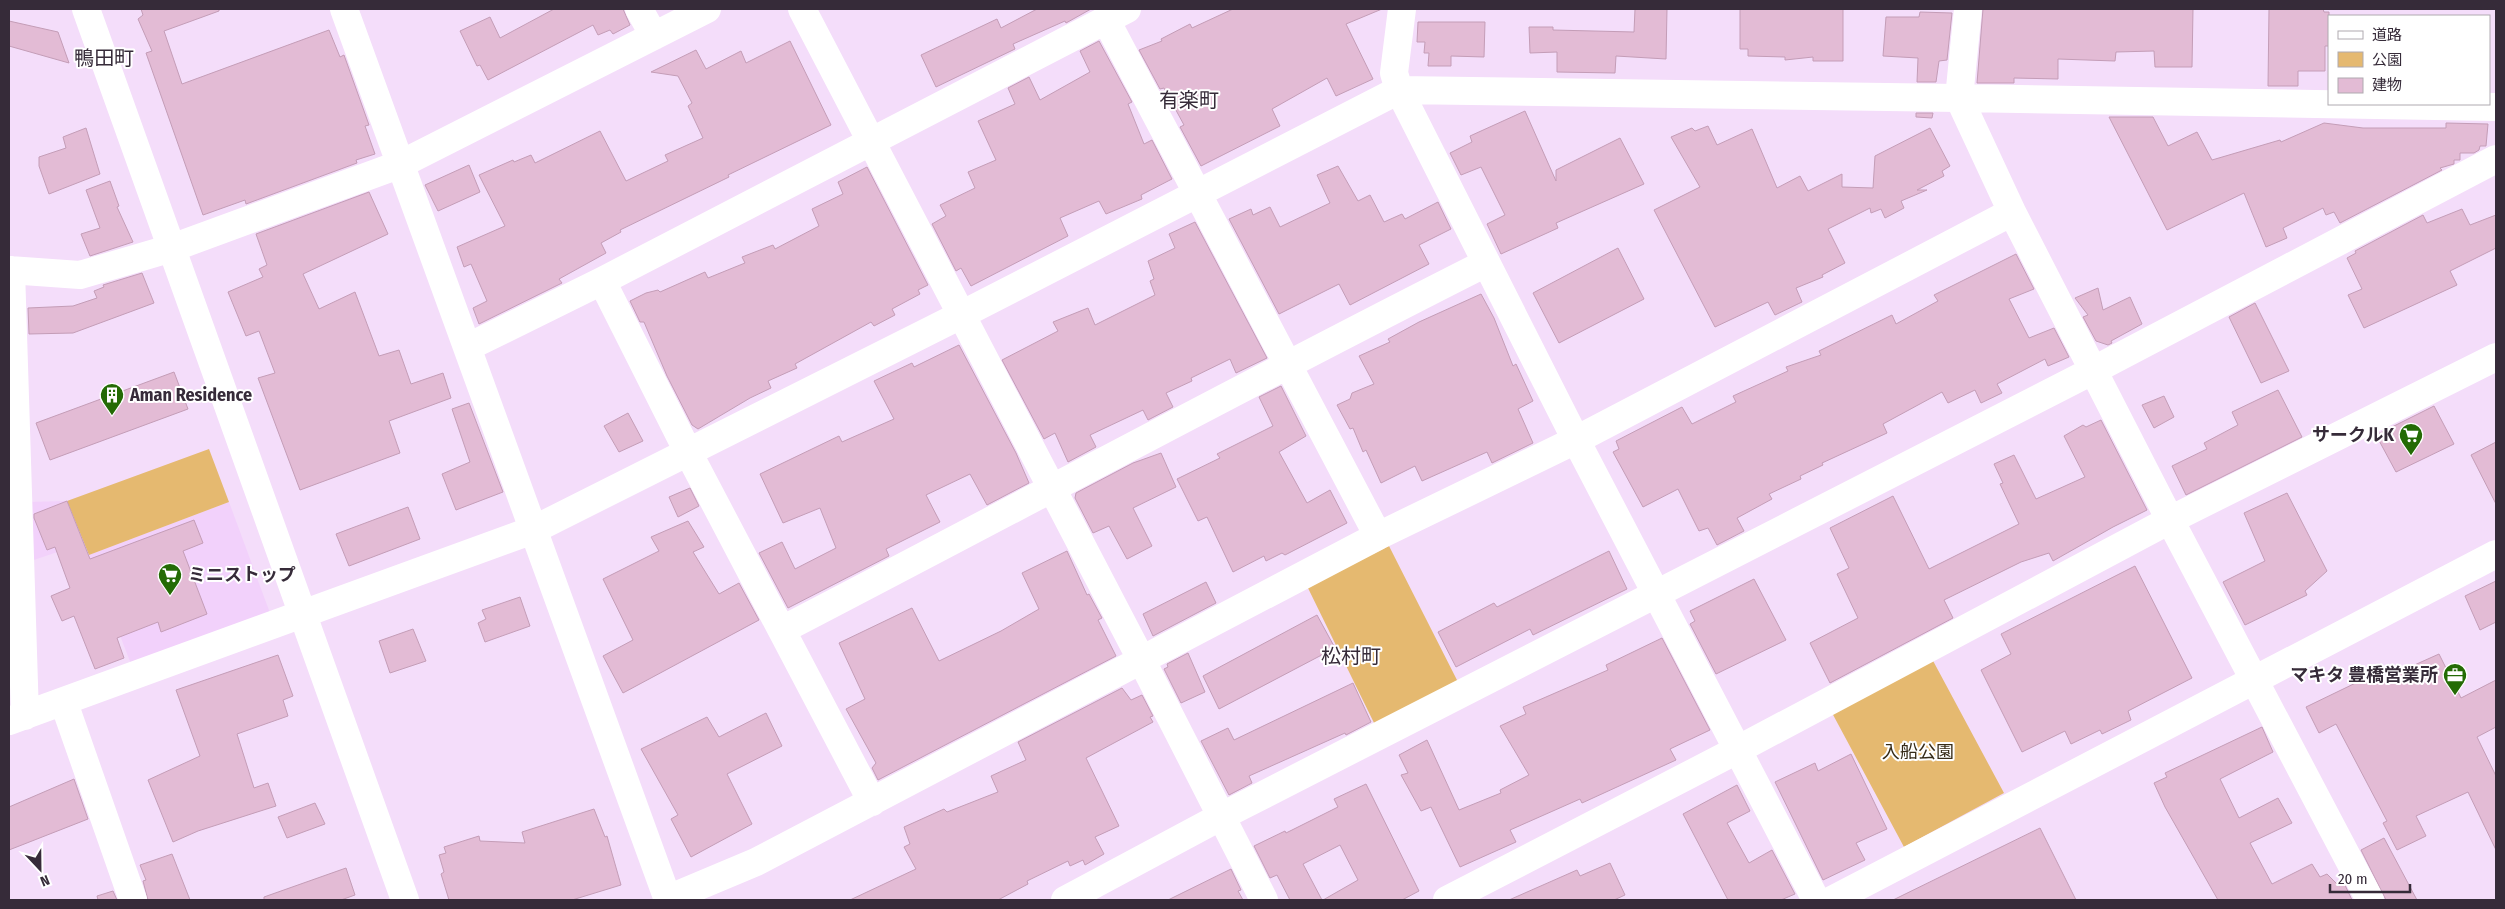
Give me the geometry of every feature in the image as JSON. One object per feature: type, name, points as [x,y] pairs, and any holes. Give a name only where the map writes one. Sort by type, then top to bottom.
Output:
[{"type":"street","points":[[86,9],[405,900]]},
{"type":"street","points":[[344,9],[668,900],[756,862],[1378,536],[1576,440],[2012,212]]},
{"type":"street","points":[[639,9],[654,36]]},
{"type":"street","points":[[707,9],[401,164],[172,248],[80,275],[10,270],[17,718],[64,703],[533,530],[961,315],[1399,90],[2328,104]]},
{"type":"street","points":[[802,9],[1142,661],[1264,900]]},
{"type":"street","points":[[1402,9],[1394,73],[1399,90],[1576,440],[1739,749],[1816,900]]},
{"type":"street","points":[[1968,9],[1959,98],[2012,212],[2170,520],[2370,900]]},
{"type":"street","points":[[468,348],[602,281],[870,140],[1116,14],[1196,193],[1288,363],[1378,536]]},
{"type":"street","points":[[2377,105],[2496,107]]},
{"type":"street","points":[[1065,900],[1222,816],[2094,370],[2496,160]]},
{"type":"street","points":[[782,630],[1052,490],[1288,363],[1486,263]]},
{"type":"street","points":[[602,281],[688,452],[872,802]]},
{"type":"street","points":[[1447,900],[1739,749],[2170,520],[2496,358]]},
{"type":"street","points":[[1832,900],[2496,554]]},
{"type":"street","points":[[64,703],[134,900]]},
{"type":"shaded area","points":[[67,501],[84,543],[28,562],[26,502]]},
{"type":"shaded area","points":[[229,502],[270,613],[131,664],[89,555]]},
{"type":"green space","points":[[209,449],[229,502],[89,555],[67,501]]},
{"type":"green space","points":[[1389,546],[1459,684],[1376,727],[1307,586]]},
{"type":"green space","name":"入船公園","points":[[1931,657],[2004,793],[1904,847],[1831,711]]},
{"type":"building","points":[[141,9],[219,9],[219,11],[164,31],[182,84],[329,30],[340,57],[344,55],[369,125],[365,126],[375,154],[356,160],[357,163],[246,204],[245,200],[203,215],[146,53],[152,51],[138,19],[143,15]]},
{"type":"building","points":[[554,9],[623,9],[630,25],[613,34],[610,30],[598,35],[593,25],[488,80],[480,65],[477,66],[460,31],[490,17],[500,38]]},
{"type":"building","points":[[1037,9],[1091,9],[1066,23],[1065,21],[1013,44],[1015,49],[936,87],[921,55],[997,19],[1001,28]]},
{"type":"building","points":[[1233,9],[1382,9],[1346,24],[1373,79],[1336,96],[1327,78],[1272,109],[1280,126],[1201,166],[1180,127],[1184,125],[1164,88],[1160,89],[1139,50],[1162,41],[1161,39],[1190,24],[1192,28]]},
{"type":"building","points":[[1635,9],[1667,9],[1666,59],[1616,56],[1615,73],[1557,72],[1557,52],[1530,53],[1529,27],[1553,27],[1553,30],[1634,32]]},
{"type":"building","points":[[1740,9],[1843,9],[1843,61],[1813,61],[1813,57],[1785,60],[1785,57],[1748,56],[1748,49],[1740,49]]},
{"type":"building","points":[[1983,9],[2193,9],[2192,67],[2155,67],[2154,51],[2116,52],[2115,61],[2058,59],[2058,79],[2014,78],[2014,83],[1977,83]]},
{"type":"building","points":[[2269,9],[2323,9],[2324,12],[2329,12],[2328,46],[2325,46],[2325,71],[2298,71],[2298,86],[2268,86]]},
{"type":"building","points":[[1920,12],[1952,13],[1947,60],[1939,61],[1936,82],[1917,82],[1918,58],[1883,56],[1886,17],[1919,17]]},
{"type":"building","points":[[9,21],[58,32],[69,63],[9,46]]},
{"type":"building","points":[[1418,22],[1485,22],[1484,57],[1451,56],[1451,66],[1428,66],[1429,53],[1424,53],[1425,42],[1417,42]]},
{"type":"building","points":[[790,41],[831,125],[620,230],[621,232],[601,243],[606,253],[559,279],[562,283],[479,324],[473,308],[487,301],[471,264],[464,267],[457,247],[505,226],[479,175],[513,160],[514,162],[531,155],[535,163],[600,131],[626,181],[668,161],[665,155],[703,138],[688,106],[692,103],[678,76],[651,72],[696,50],[706,69],[741,51],[746,63]]},
{"type":"building","points":[[1099,41],[1132,102],[1128,104],[1144,144],[1152,140],[1172,179],[1141,195],[1142,199],[1106,214],[1099,201],[1060,218],[1068,236],[971,286],[961,268],[956,271],[932,224],[946,216],[940,205],[975,188],[968,172],[996,160],[978,121],[1015,104],[1008,88],[1029,77],[1040,100],[1090,72],[1080,51]]},
{"type":"building","points":[[1525,111],[1556,181],[1556,170],[1620,138],[1644,184],[1556,223],[1558,228],[1501,254],[1487,224],[1505,215],[1481,167],[1461,175],[1450,153],[1472,142],[1470,136]]},
{"type":"building","points":[[1916,113],[1933,113],[1932,118],[1916,117]]},
{"type":"building","points":[[2109,117],[2153,117],[2168,146],[2197,132],[2212,160],[2280,140],[2281,142],[2324,123],[2363,128],[2446,128],[2446,123],[2488,124],[2486,146],[2480,146],[2479,150],[2474,153],[2460,153],[2460,160],[2454,160],[2454,164],[2440,168],[2442,170],[2340,223],[2334,212],[2326,215],[2323,208],[2283,228],[2287,238],[2266,247],[2244,193],[2167,230]]},
{"type":"building","points":[[1708,126],[1717,145],[1752,129],[1777,188],[1800,176],[1808,191],[1842,174],[1842,187],[1873,188],[1875,156],[1930,128],[1950,166],[1942,171],[1944,176],[1917,190],[1927,190],[1901,201],[1904,208],[1885,218],[1881,209],[1871,213],[1870,208],[1828,229],[1845,263],[1822,275],[1823,277],[1796,288],[1802,302],[1775,315],[1768,302],[1715,327],[1654,210],[1700,187],[1671,137],[1692,128],[1695,131]]},
{"type":"building","points":[[86,128],[100,174],[49,194],[39,166],[39,157],[66,148],[63,137]]},
{"type":"building","points":[[469,165],[480,192],[438,211],[425,185]]},
{"type":"building","points":[[1338,166],[1358,201],[1370,195],[1384,222],[1402,214],[1405,219],[1438,202],[1451,229],[1419,245],[1429,264],[1350,305],[1339,284],[1279,314],[1229,219],[1251,209],[1253,215],[1270,207],[1280,227],[1330,203],[1317,175]]},
{"type":"building","points":[[867,167],[928,285],[918,290],[920,294],[892,309],[895,315],[874,326],[871,322],[795,364],[797,368],[768,381],[771,388],[750,398],[698,429],[692,425],[667,376],[644,322],[640,322],[630,301],[646,293],[658,290],[660,292],[705,272],[708,278],[745,263],[742,257],[773,245],[775,249],[819,226],[812,209],[843,194],[838,182]]},
{"type":"building","points":[[110,181],[119,206],[117,207],[133,242],[90,256],[81,234],[100,228],[86,190]]},
{"type":"building","points":[[369,192],[388,234],[303,274],[319,309],[355,292],[379,356],[399,350],[411,384],[443,373],[451,398],[389,421],[400,453],[300,490],[258,378],[275,373],[259,331],[246,336],[228,292],[263,277],[259,269],[267,265],[256,234]]},
{"type":"building","points":[[2462,209],[2470,225],[2496,215],[2496,248],[2450,271],[2457,285],[2364,328],[2348,295],[2362,289],[2347,258],[2356,253],[2355,251],[2423,215],[2427,223]]},
{"type":"building","points":[[1195,222],[1267,358],[1236,373],[1230,359],[1191,378],[1192,381],[1166,393],[1173,407],[1148,420],[1143,410],[1090,435],[1096,447],[1068,462],[1055,433],[1044,439],[1002,360],[1058,331],[1053,322],[1088,308],[1095,325],[1155,295],[1150,281],[1154,279],[1148,261],[1175,248],[1169,234]]},
{"type":"building","points":[[1618,248],[1644,299],[1559,343],[1533,293]]},
{"type":"building","points":[[2016,254],[2034,289],[2009,299],[2029,338],[2054,328],[2069,357],[2048,366],[2045,359],[1997,384],[2002,393],[1981,403],[1975,390],[1948,403],[1942,392],[1883,424],[1887,433],[1822,463],[1823,465],[1800,476],[1801,479],[1769,494],[1772,499],[1737,518],[1744,531],[1717,545],[1708,528],[1699,531],[1678,489],[1643,507],[1613,452],[1619,449],[1616,441],[1682,407],[1692,424],[1736,402],[1733,396],[1788,371],[1786,367],[1821,355],[1819,351],[1892,315],[1896,324],[1938,301],[1934,295]]},
{"type":"building","points":[[142,273],[154,303],[73,333],[29,334],[28,308],[73,306],[97,298],[94,291],[104,287],[103,285]]},
{"type":"building","points":[[2098,288],[2103,310],[2130,297],[2142,324],[2111,341],[2112,343],[2108,345],[2096,341],[2083,317],[2088,315],[2075,298]]},
{"type":"building","points":[[1481,294],[1494,318],[1513,366],[1516,364],[1533,401],[1518,409],[1533,443],[1492,463],[1487,452],[1422,481],[1415,466],[1381,483],[1366,450],[1363,452],[1353,428],[1350,429],[1337,405],[1350,399],[1352,393],[1374,384],[1359,356],[1390,342],[1388,339],[1419,322]]},
{"type":"building","points":[[2255,303],[2289,371],[2261,383],[2229,317]]},
{"type":"building","points":[[959,345],[1016,453],[1029,483],[987,505],[970,474],[926,495],[940,522],[886,549],[889,556],[788,608],[759,553],[782,542],[795,569],[836,548],[820,508],[783,523],[760,474],[839,436],[842,442],[894,419],[874,381],[912,363],[914,367]]},
{"type":"building","name":"Aman Residence","points":[[174,372],[188,409],[50,460],[36,423]]},
{"type":"building","points":[[1281,386],[1306,436],[1279,452],[1307,503],[1330,490],[1347,523],[1285,555],[1282,553],[1266,561],[1264,556],[1233,572],[1207,517],[1198,521],[1177,479],[1220,458],[1217,454],[1273,426],[1259,397]]},
{"type":"building","points":[[2278,390],[2302,437],[2186,495],[2172,466],[2207,449],[2204,443],[2238,425],[2232,412]]},
{"type":"building","points":[[2164,396],[2174,417],[2154,428],[2142,405]]},
{"type":"building","points":[[469,403],[503,492],[456,510],[442,474],[470,462],[452,409]]},
{"type":"building","points":[[2434,406],[2454,444],[2396,472],[2376,435]]},
{"type":"building","points":[[628,413],[643,441],[619,452],[604,426]]},
{"type":"building","points":[[2101,420],[2147,510],[2053,561],[2049,553],[2021,562],[1944,600],[1953,618],[1830,683],[1810,643],[1858,618],[1837,574],[1849,568],[1830,528],[1893,496],[1929,569],[2019,524],[2000,484],[2003,483],[1994,464],[2014,455],[2036,499],[2085,477],[2064,436],[2083,425],[2086,427]]},
{"type":"building","points":[[2496,442],[2496,504],[2471,455]]},
{"type":"building","points":[[1161,453],[1176,487],[1133,508],[1152,546],[1127,559],[1109,526],[1093,533],[1075,498],[1076,493],[1133,463]]},
{"type":"building","points":[[690,488],[699,506],[678,517],[669,497]]},
{"type":"building","points":[[2287,493],[2327,571],[2305,591],[2307,595],[2245,625],[2223,582],[2265,561],[2244,513]]},
{"type":"building","points":[[67,501],[90,559],[194,520],[203,543],[183,551],[207,614],[161,632],[158,622],[117,638],[124,658],[95,669],[74,616],[62,621],[51,596],[70,588],[55,547],[47,550],[34,518],[34,514]]},
{"type":"building","points":[[408,507],[420,539],[349,566],[336,534]]},
{"type":"building","points":[[688,521],[704,547],[693,552],[719,594],[739,583],[759,620],[623,693],[603,656],[633,640],[603,579],[659,551],[651,537]]},
{"type":"building","points":[[1067,551],[1087,595],[1089,594],[1102,618],[1098,620],[1116,656],[878,780],[872,768],[876,763],[846,709],[865,699],[839,643],[912,608],[939,661],[1001,631],[1039,609],[1022,573]]},
{"type":"building","points":[[1609,551],[1627,589],[1533,635],[1530,629],[1456,667],[1438,632],[1494,603],[1497,607]]},
{"type":"building","points":[[2135,566],[2192,678],[2128,711],[2131,720],[2102,734],[2100,730],[2071,744],[2065,731],[2022,752],[1981,670],[2011,654],[2001,634]]},
{"type":"building","points":[[1754,579],[1786,640],[1716,674],[1690,624],[1695,621],[1690,611]]},
{"type":"building","points":[[2496,581],[2496,622],[2480,630],[2465,596]]},
{"type":"building","points":[[1206,582],[1216,603],[1153,636],[1143,614]]},
{"type":"building","points":[[520,597],[530,626],[485,642],[478,623],[486,619],[482,610]]},
{"type":"building","points":[[1317,615],[1335,648],[1219,709],[1203,676]]},
{"type":"building","points":[[413,629],[426,661],[390,673],[379,641]]},
{"type":"building","points":[[1662,638],[1710,730],[1670,749],[1676,760],[1582,803],[1580,799],[1510,830],[1516,842],[1460,867],[1431,807],[1421,811],[1401,775],[1408,773],[1399,755],[1427,740],[1459,810],[1501,793],[1500,790],[1529,775],[1500,726],[1526,714],[1523,707],[1608,670],[1606,665]]},
{"type":"building","points":[[1188,653],[1205,692],[1181,703],[1164,669],[1168,667],[1167,664]]},
{"type":"building","points":[[2439,654],[2461,698],[2496,680],[2496,727],[2477,737],[2496,776],[2496,850],[2468,792],[2416,816],[2426,836],[2397,850],[2383,823],[2387,821],[2336,724],[2319,733],[2306,707],[2368,677],[2372,684]]},
{"type":"building","points":[[278,655],[293,696],[283,700],[288,716],[237,734],[254,788],[268,783],[276,806],[198,831],[173,842],[148,780],[200,756],[176,690]]},
{"type":"building","points":[[1353,683],[1371,722],[1346,735],[1345,733],[1249,776],[1252,783],[1229,795],[1201,741],[1228,728],[1234,740]]},
{"type":"building","points":[[1122,688],[1131,700],[1142,695],[1153,716],[1150,717],[1153,722],[1086,758],[1119,826],[1095,837],[1104,854],[1085,865],[1083,860],[1070,866],[1068,861],[1027,881],[1028,884],[998,900],[850,900],[916,869],[904,847],[910,844],[904,827],[944,809],[947,812],[998,792],[991,776],[1026,760],[1018,742]]},
{"type":"building","points":[[766,713],[782,746],[727,774],[752,824],[691,857],[671,819],[678,815],[641,749],[707,717],[719,737]]},
{"type":"building","points":[[2262,727],[2273,752],[2220,779],[2239,818],[2278,798],[2292,823],[2250,843],[2272,884],[2312,864],[2320,877],[2327,874],[2339,886],[2344,883],[2352,900],[2218,900],[2165,807],[2154,783],[2167,777],[2165,773]]},
{"type":"building","points":[[1851,754],[1887,829],[1856,843],[1865,860],[1823,880],[1775,782],[1815,763],[1818,771]]},
{"type":"building","points":[[74,779],[88,819],[9,850],[9,807]]},
{"type":"building","points":[[1366,784],[1419,891],[1402,900],[1323,900],[1358,880],[1340,845],[1303,864],[1322,900],[1290,900],[1277,875],[1270,878],[1254,846],[1285,831],[1286,833],[1338,807],[1334,799]]},
{"type":"building","points":[[1737,785],[1750,811],[1727,823],[1749,863],[1772,850],[1795,894],[1781,900],[1728,900],[1683,814]]},
{"type":"building","points":[[315,803],[325,824],[287,838],[278,817]]},
{"type":"building","points":[[594,809],[605,837],[607,836],[621,885],[572,900],[449,900],[441,874],[444,872],[439,855],[446,853],[444,847],[479,836],[480,841],[525,843],[522,832]]},
{"type":"building","points":[[2040,828],[2076,900],[1893,900]]},
{"type":"building","points":[[2384,838],[2417,900],[2386,900],[2361,850]]},
{"type":"building","points":[[172,854],[190,900],[148,900],[143,881],[146,880],[140,865]]},
{"type":"building","points":[[1610,863],[1625,895],[1614,900],[1509,900],[1577,870],[1580,876]]},
{"type":"building","points":[[346,868],[355,895],[341,900],[264,900],[264,897]]},
{"type":"building","points":[[1231,869],[1241,890],[1238,891],[1243,900],[1168,900]]},
{"type":"building","points":[[113,891],[117,900],[98,900],[97,896]]},
{"type":"place","name":"Aman Residence","points":[[112,416]]},
{"type":"place","name":"サークルK","points":[[2411,456]]},
{"type":"place","name":"ミニストップ","points":[[170,596]]},
{"type":"place","name":"マキタ 豊橋営業所","points":[[2455,696]]},
{"type":"district","name":"鴨田町","points":[[104,58]]},
{"type":"district","name":"有楽町","points":[[1189,100]]},
{"type":"district","name":"松村町","points":[[1351,656]]}]
